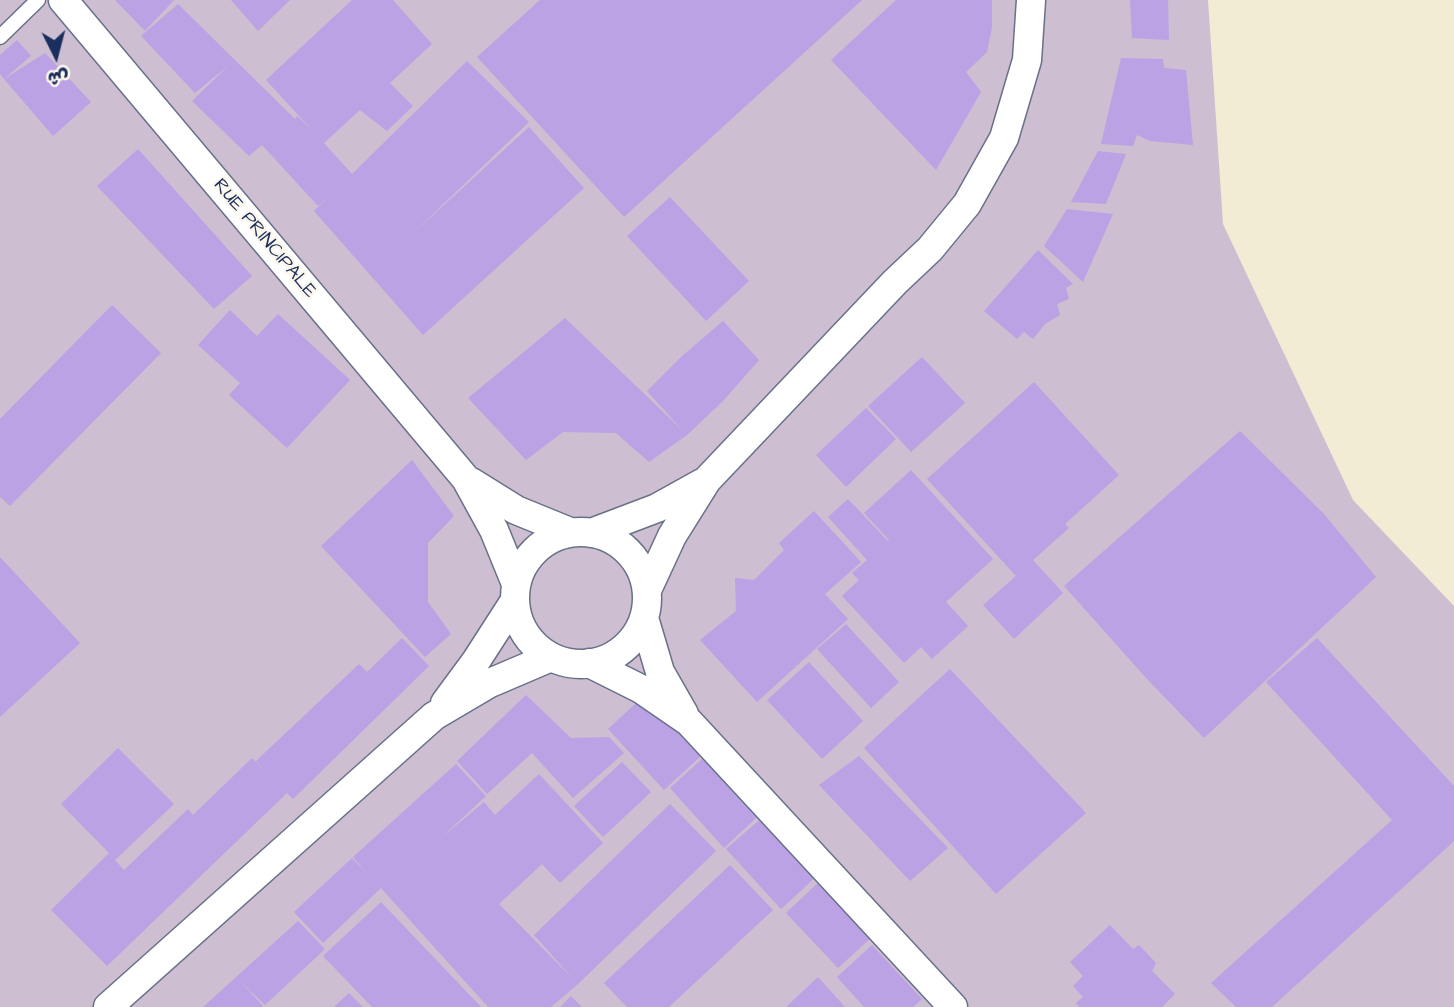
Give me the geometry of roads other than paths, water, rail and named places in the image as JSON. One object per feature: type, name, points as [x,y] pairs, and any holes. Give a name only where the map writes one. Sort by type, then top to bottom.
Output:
[{"type":"street","name":"RUE PRINCIPALE","points":[[63,0],[466,479],[494,530],[515,593]]},
{"type":"street","points":[[515,593],[518,619],[526,635],[551,657],[569,663],[607,659],[623,649],[636,635],[644,618],[647,590],[672,536],[707,480],[895,282],[930,249],[967,204],[1004,138],[1027,60],[1031,0]]},
{"type":"street","name":"RUE PRINCIPALE","points":[[466,479],[516,510],[581,532]]},
{"type":"street","points":[[108,1007],[434,716],[470,670],[515,593],[523,566],[535,550],[551,539],[625,522],[657,508],[707,480]]},
{"type":"street","points":[[581,532],[612,539],[629,552],[641,569],[647,590]]},
{"type":"street","points":[[644,618],[660,672],[689,722]]},
{"type":"street","points":[[434,716],[490,683],[551,657]]},
{"type":"street","points":[[589,663],[641,689],[689,722],[953,1007]]},
{"type":"lane","points":[[0,37],[38,0]]}]
